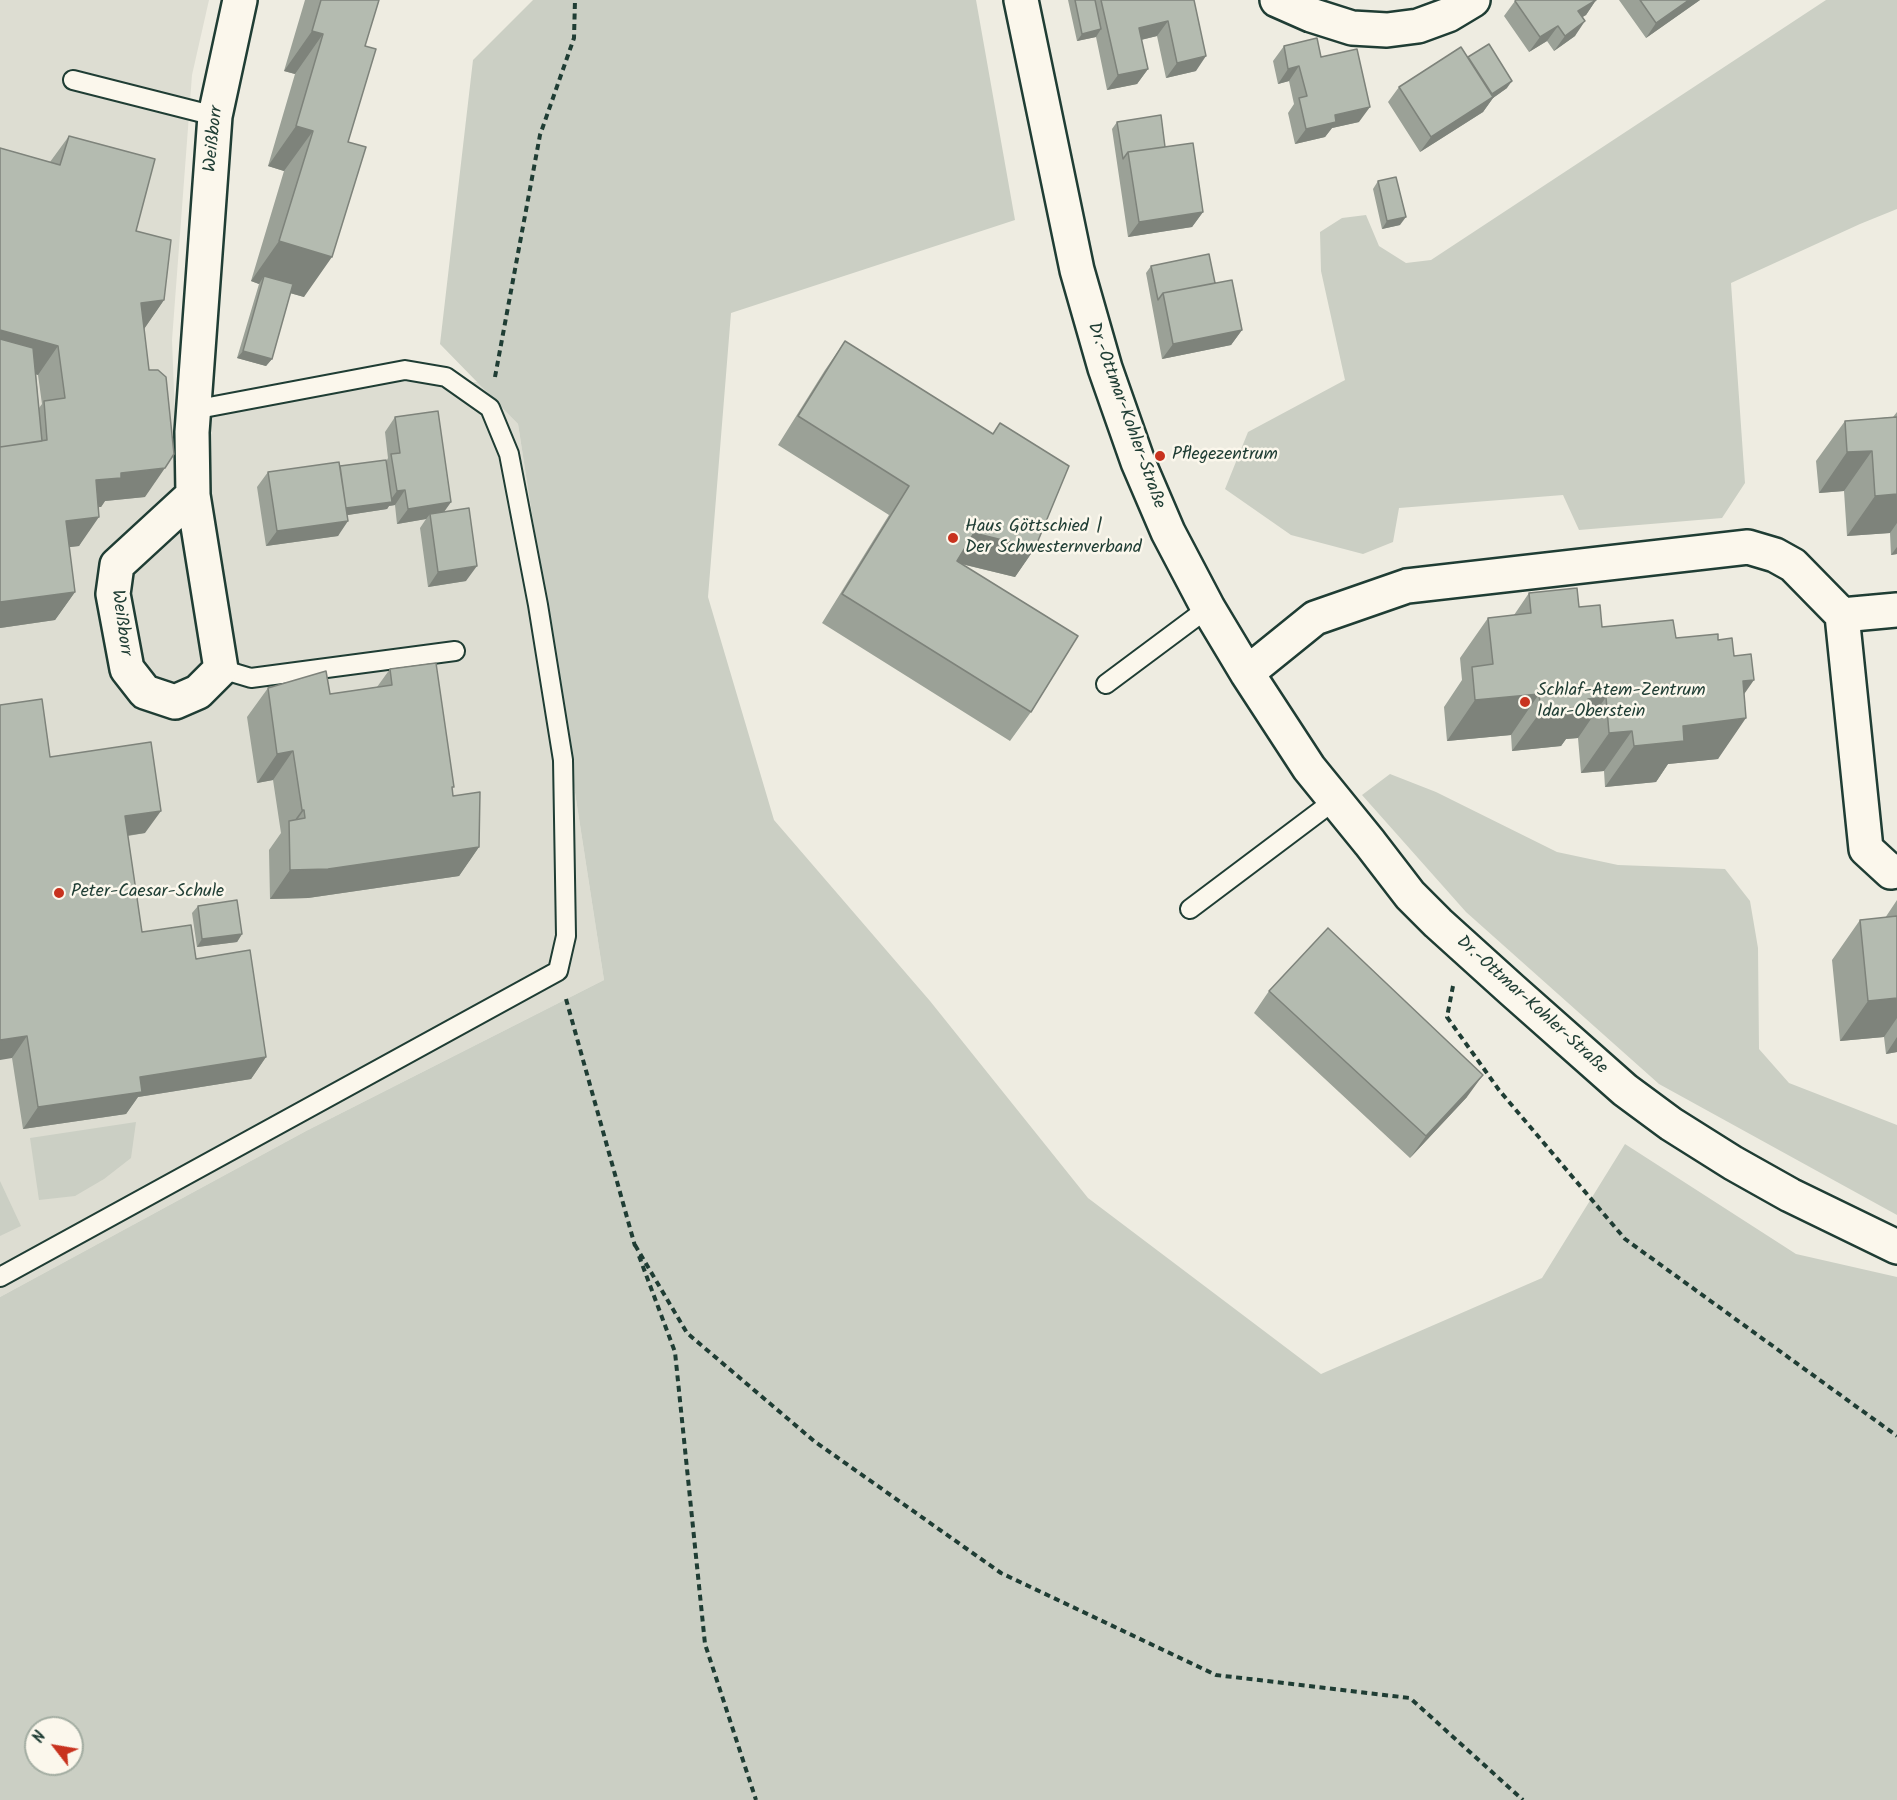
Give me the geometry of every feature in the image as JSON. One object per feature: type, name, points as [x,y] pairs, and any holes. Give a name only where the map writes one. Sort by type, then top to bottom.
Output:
[{"type":"street","name":"Weißborr","points":[[193,495],[117,565],[112,594],[126,669],[146,692],[175,702],[198,692],[221,669],[193,495],[193,410],[215,116],[240,0]]},
{"type":"street","name":"Dr.-Ottmar-Kohler-Straße","points":[[1021,0],[1077,270],[1105,368],[1138,462],[1168,532],[1208,608],[1309,768],[1410,895],[1626,1090],[1671,1124],[1732,1163],[1897,1247]]},
{"type":"street","points":[[1277,0],[1311,15],[1352,28],[1387,30],[1418,26],[1448,15],[1473,0]]},
{"type":"street","points":[[1247,673],[1315,618],[1407,586],[1748,547],[1775,555],[1793,565],[1842,615],[1866,849],[1891,872],[1897,871]]},
{"type":"street","points":[[1842,615],[1897,610]]},
{"type":"lane","points":[[73,80],[215,116]]},
{"type":"lane","points":[[0,1277],[558,971],[566,936],[563,760],[538,605],[509,454],[490,408],[446,377],[405,370],[193,410]]},
{"type":"lane","points":[[1106,684],[1208,608]]},
{"type":"lane","points":[[221,669],[251,678],[455,651]]},
{"type":"lane","points":[[1190,909],[1335,800]]},
{"type":"path","points":[[490,408],[540,135],[574,38],[575,0]]},
{"type":"path","points":[[1462,944],[1447,1017],[1499,1090],[1625,1239],[1897,1436]]},
{"type":"path","points":[[558,971],[635,1245],[675,1352],[705,1644],[756,1800]]},
{"type":"path","points":[[635,1245],[687,1333],[814,1442],[1001,1573],[1216,1675],[1410,1698],[1523,1800]]},
{"type":"shaded area","points":[[0,0],[209,0],[192,75],[172,340],[175,418],[381,382],[478,382],[518,424],[604,980],[306,1131],[0,1297]]},
{"type":"shaded area","points":[[533,0],[976,0],[1015,220],[731,313],[708,597],[774,820],[930,1001],[1088,1198],[1321,1374],[1542,1278],[1625,1144],[1796,1254],[1897,1277],[1897,1800],[0,1800],[0,1297],[306,1131],[604,980],[518,424],[440,344],[473,60]]},
{"type":"shaded area","points":[[1826,0],[1897,0],[1897,209],[1731,283],[1745,483],[1722,518],[1579,530],[1563,495],[1399,508],[1393,542],[1363,554],[1291,535],[1225,489],[1248,432],[1345,380],[1321,271],[1320,232],[1342,218],[1366,215],[1379,246],[1406,263],[1431,260]]},
{"type":"shaded area","points":[[1390,774],[1436,792],[1557,852],[1618,865],[1725,869],[1750,901],[1758,948],[1759,1049],[1789,1083],[1897,1125],[1897,1215],[1659,1084],[1466,912],[1362,795]]},
{"type":"shaded area","points":[[136,1122],[131,1158],[104,1179],[75,1196],[39,1200],[30,1138]]},
{"type":"shaded area","points":[[0,1181],[21,1226],[0,1236]]},
{"type":"building","points":[[321,0],[379,0],[365,46],[376,49],[348,142],[366,147],[332,257],[279,241],[313,131],[296,126],[323,34],[312,31]]},
{"type":"building","points":[[1075,0],[1095,0],[1101,29],[1082,34]]},
{"type":"building","points":[[1101,0],[1194,0],[1206,56],[1177,63],[1168,21],[1139,28],[1148,69],[1118,75]]},
{"type":"building","points":[[1516,0],[1596,0],[1578,11],[1585,21],[1565,36],[1558,26],[1540,37]]},
{"type":"building","points":[[1640,0],[1689,0],[1656,23]]},
{"type":"building","points":[[1317,38],[1321,57],[1357,49],[1370,107],[1335,115],[1336,122],[1306,129],[1299,98],[1307,96],[1299,66],[1288,69],[1284,46]]},
{"type":"building","points":[[1489,44],[1512,81],[1492,94],[1468,57]]},
{"type":"building","points":[[1461,47],[1493,97],[1431,137],[1399,87]]},
{"type":"building","points":[[1161,115],[1165,147],[1128,152],[1123,159],[1117,122]]},
{"type":"building","points":[[69,136],[155,159],[136,231],[171,240],[164,300],[141,303],[149,370],[158,370],[166,377],[174,454],[165,468],[121,473],[121,478],[96,480],[99,517],[66,521],[75,592],[0,602],[0,447],[47,440],[44,401],[65,398],[58,346],[0,330],[0,148],[60,165]]},
{"type":"building","points":[[1193,143],[1203,212],[1139,222],[1128,152]]},
{"type":"building","points":[[1396,177],[1406,217],[1387,221],[1378,181]]},
{"type":"building","points":[[1209,254],[1215,283],[1163,293],[1158,300],[1151,266]]},
{"type":"building","points":[[264,276],[293,284],[272,359],[243,351]]},
{"type":"building","points":[[1232,280],[1242,330],[1173,344],[1163,293]]},
{"type":"building","points":[[0,339],[33,348],[42,441],[0,447]]},
{"type":"building","name":"Haus Göttschied | Der Schwesternverband","points":[[845,341],[993,434],[1000,423],[1069,466],[1035,548],[974,533],[957,561],[1078,636],[1031,712],[842,594],[909,486],[798,416]]},
{"type":"building","points":[[438,411],[451,502],[408,509],[405,490],[397,491],[391,454],[400,453],[395,417]]},
{"type":"building","points":[[1897,417],[1897,494],[1875,496],[1872,451],[1847,452],[1845,421]]},
{"type":"building","points":[[386,460],[392,502],[346,508],[340,466]]},
{"type":"building","points":[[339,462],[348,521],[277,531],[268,472]]},
{"type":"building","points":[[469,508],[477,566],[438,572],[430,514]]},
{"type":"building","points":[[1577,588],[1579,607],[1600,605],[1602,627],[1673,620],[1676,638],[1718,634],[1718,640],[1732,638],[1734,656],[1751,654],[1754,680],[1743,681],[1746,718],[1683,726],[1684,741],[1634,746],[1632,731],[1609,733],[1606,697],[1588,699],[1589,706],[1541,711],[1539,694],[1475,700],[1472,667],[1493,664],[1488,618],[1531,613],[1529,593]]},
{"type":"building","points":[[436,663],[454,787],[452,787],[453,796],[480,792],[479,847],[328,869],[290,870],[289,821],[305,818],[293,751],[277,754],[268,688],[326,671],[330,694],[392,685],[390,669]]},
{"type":"building","name":"Peter-Caesar-Schule","points":[[42,699],[50,757],[151,742],[161,811],[125,816],[142,932],[191,925],[196,959],[250,950],[266,1057],[140,1077],[142,1092],[38,1107],[27,1036],[0,1040],[0,705]]},
{"type":"building","points":[[237,900],[242,934],[202,939],[198,906]]},
{"type":"building","points":[[1897,916],[1897,998],[1868,1001],[1860,920]]},
{"type":"building","points":[[1328,928],[1483,1075],[1426,1136],[1269,991]]},
{"type":"place","name":"Pflegezentrum","points":[[1160,456]]},
{"type":"place","name":"Haus Göttschied | Der Schwesternverband","points":[[953,538]]},
{"type":"place","name":"Schlaf-Atem-Zentrum Idar-Oberstein","points":[[1525,702]]},
{"type":"place","name":"Peter-Caesar-Schule","points":[[59,893]]}]
